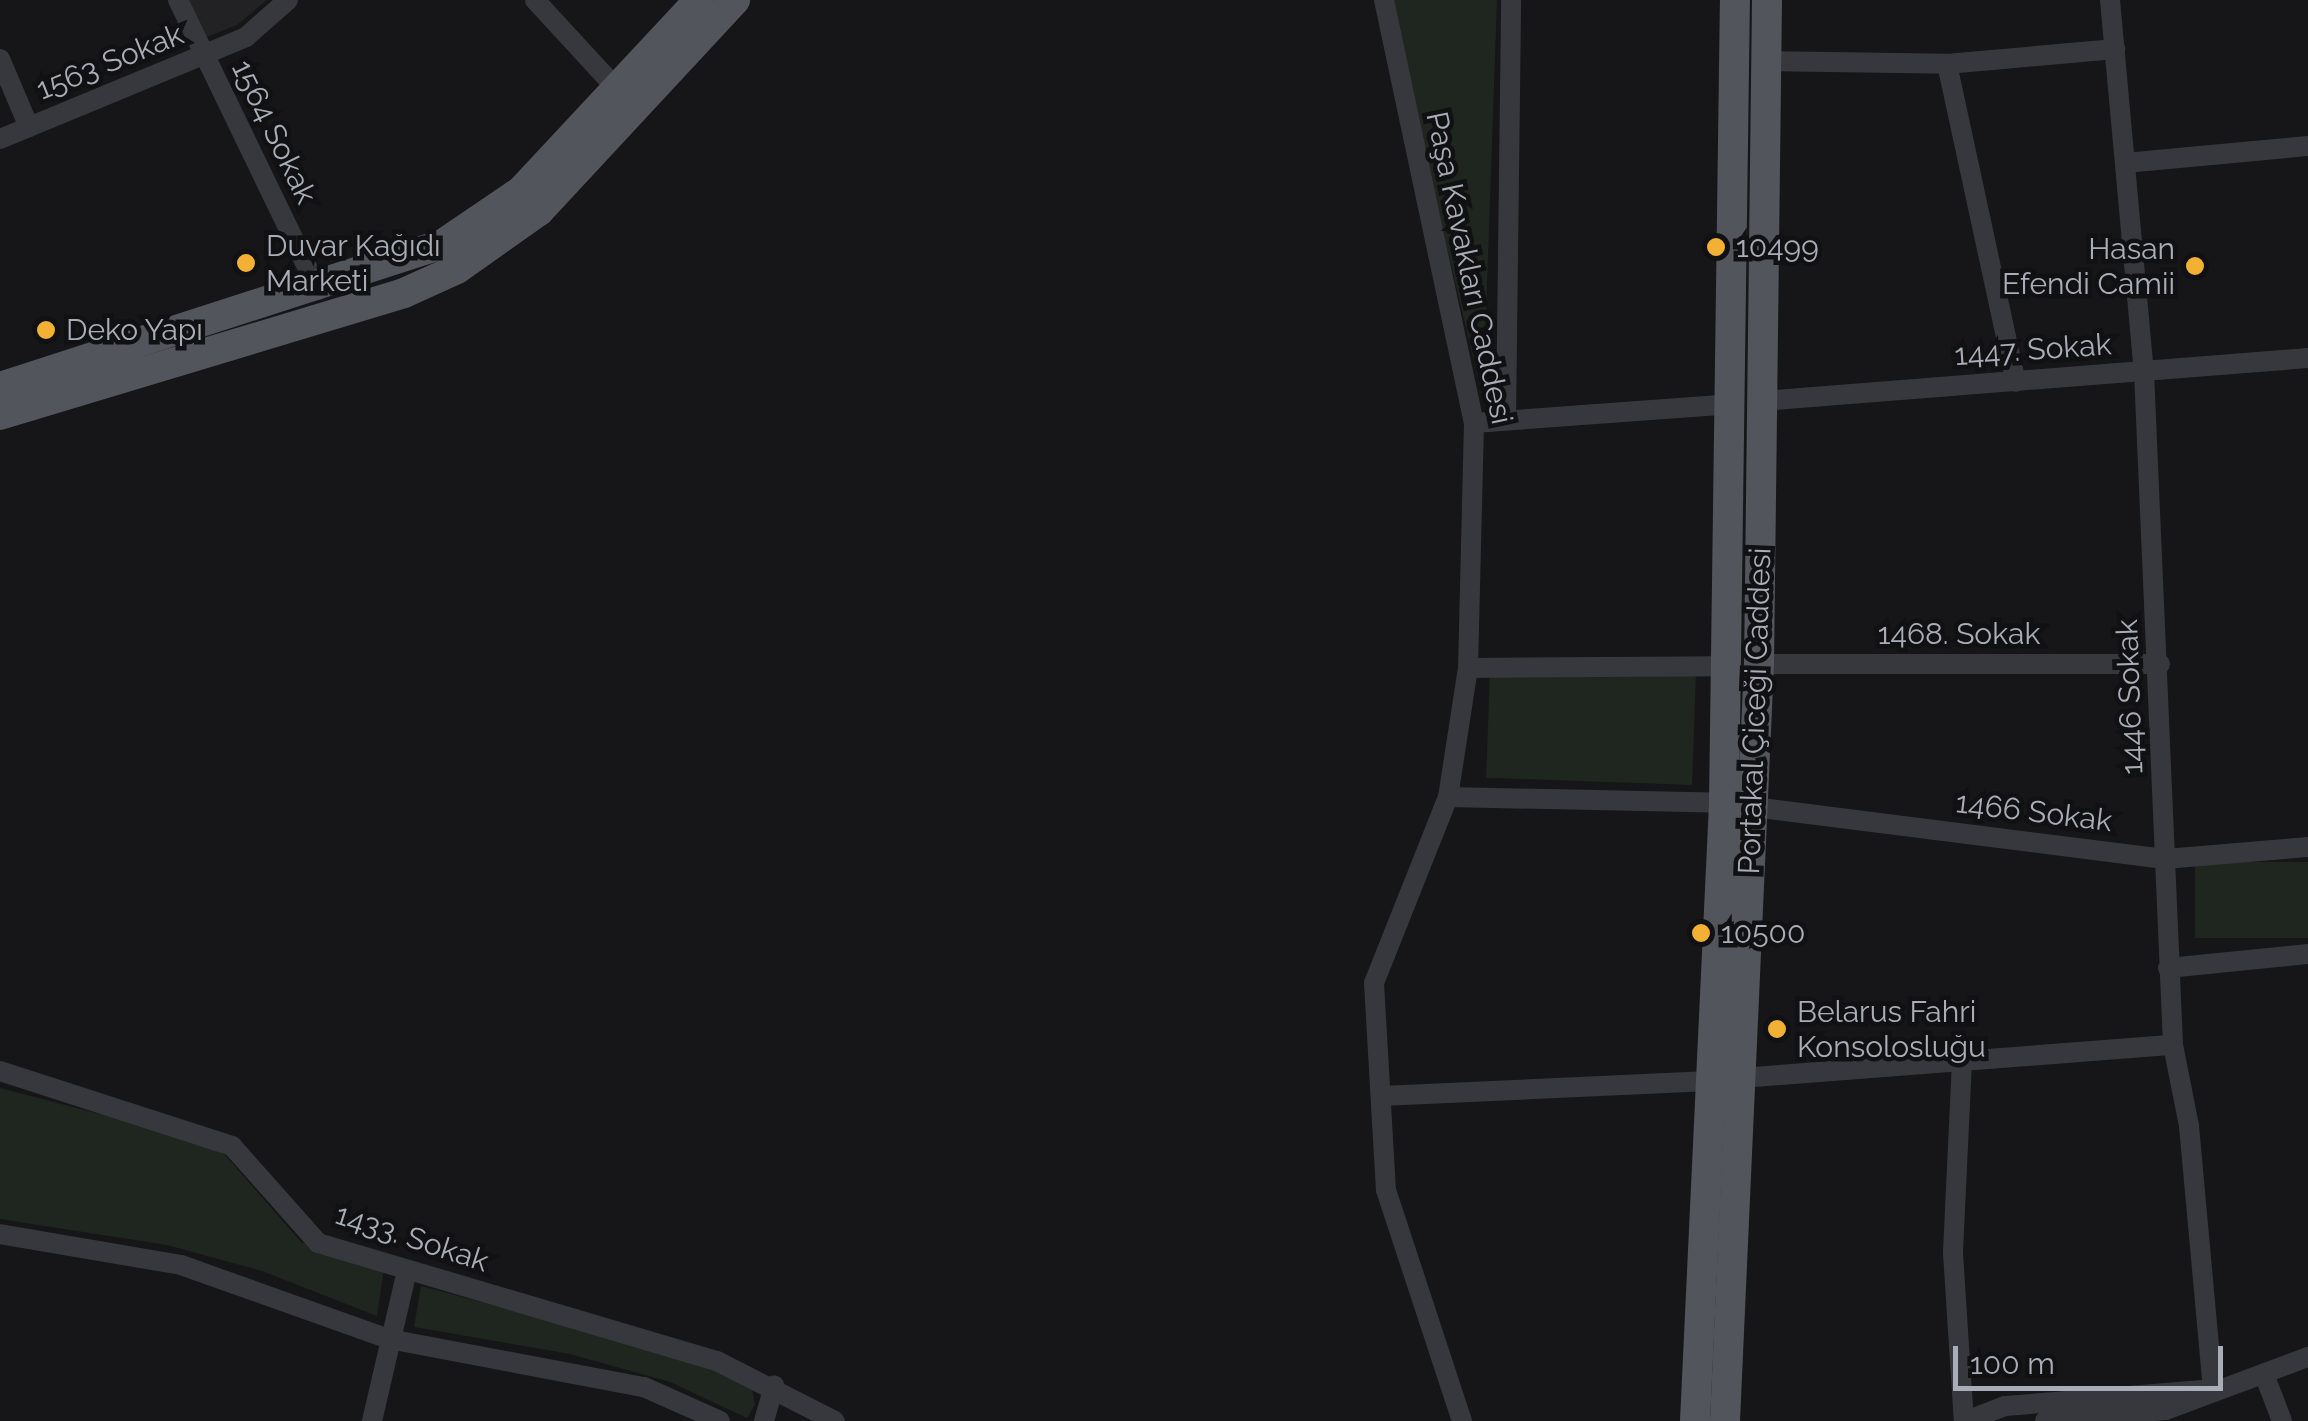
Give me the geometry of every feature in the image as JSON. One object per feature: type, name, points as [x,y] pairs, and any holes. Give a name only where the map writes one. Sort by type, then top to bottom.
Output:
[{"type":"main road","points":[[0,388],[406,260],[477,224],[521,191],[698,0]]},
{"type":"main road","points":[[0,415],[404,293],[457,269],[539,212],[735,0]]},
{"type":"main road","name":"Portakal Çiceği Caddesi","points":[[1735,0],[1727,666],[1738,805]]},
{"type":"main road","name":"Portakal Çiceği Caddesi","points":[[1725,1421],[1726,1079],[1738,805],[1759,664],[1767,0]]},
{"type":"main road","name":"Portakal Çiceği Caddesi","points":[[1695,1421],[1726,1079]]},
{"type":"street","name":"1564 Sokak","points":[[178,0],[318,290]]},
{"type":"street","name":"1563 Sokak","points":[[0,139],[246,37],[288,0]]},
{"type":"street","points":[[535,0],[616,88]]},
{"type":"street","name":"Paşa Kavakları Caddesi","points":[[1384,0],[1474,423],[1468,668],[1448,797],[1378,966],[1381,1096],[1391,1213],[1462,1421]]},
{"type":"street","points":[[1506,420],[1511,0]]},
{"type":"street","name":"1446 Sokak","points":[[2110,0],[2144,372],[2160,664],[2173,1044],[2189,1126],[2213,1390]]},
{"type":"street","points":[[1766,61],[1947,64],[2115,49]]},
{"type":"street","points":[[0,59],[29,127]]},
{"type":"street","points":[[1947,64],[2016,382]]},
{"type":"street","points":[[2125,162],[2308,146]]},
{"type":"street","name":"1447. Sokak","points":[[1762,401],[2308,358]]},
{"type":"street","points":[[1474,423],[1730,404]]},
{"type":"street","name":"1468. Sokak","points":[[1759,664],[2160,664]]},
{"type":"street","points":[[1468,668],[1727,666]]},
{"type":"street","name":"1466 Sokak","points":[[1448,797],[1738,805],[2165,859],[2308,847]]},
{"type":"street","points":[[2168,968],[2308,954]]},
{"type":"street","points":[[1381,1096],[1726,1079],[2173,1044]]},
{"type":"street","points":[[1962,1061],[1953,1253],[1965,1421],[2005,1406],[2213,1390]]},
{"type":"street","name":"1433. Sokak","points":[[0,1071],[232,1146],[318,1243],[717,1361],[774,1385],[836,1421]]},
{"type":"street","points":[[0,1234],[181,1265],[389,1339],[644,1386],[720,1421]]},
{"type":"street","points":[[372,1421],[408,1270]]},
{"type":"street","points":[[2045,1421],[2166,1410],[2308,1357]]},
{"type":"street","points":[[2264,1374],[2282,1421]]},
{"type":"street","points":[[764,1421],[774,1385]]},
{"type":"shaded area","points":[[188,0],[267,0],[237,25],[204,38]]},
{"type":"shaded area","points":[[1393,0],[1497,0],[1483,400],[1421,137]]},
{"type":"shaded area","points":[[1490,665],[1696,672],[1692,785],[1486,778]]},
{"type":"shaded area","points":[[2195,862],[2308,862],[2308,938],[2195,938]]},
{"type":"shaded area","points":[[0,1088],[203,1141],[224,1154],[301,1242],[384,1268],[377,1316],[262,1271],[167,1245],[0,1219]]},
{"type":"shaded area","points":[[421,1286],[729,1368],[751,1383],[755,1405],[747,1418],[670,1382],[570,1354],[414,1327]]},
{"type":"place","name":"10499","points":[[1716,247]]},
{"type":"place","name":"Duvar Kağıdı Marketi","points":[[246,263]]},
{"type":"place","name":"Hasan Efendi Camii","points":[[2195,266]]},
{"type":"place","name":"Deko Yapı","points":[[46,330]]},
{"type":"place","name":"10500","points":[[1701,933]]},
{"type":"place","name":"Belarus Fahri Konsolosluğu","points":[[1777,1029]]}]
